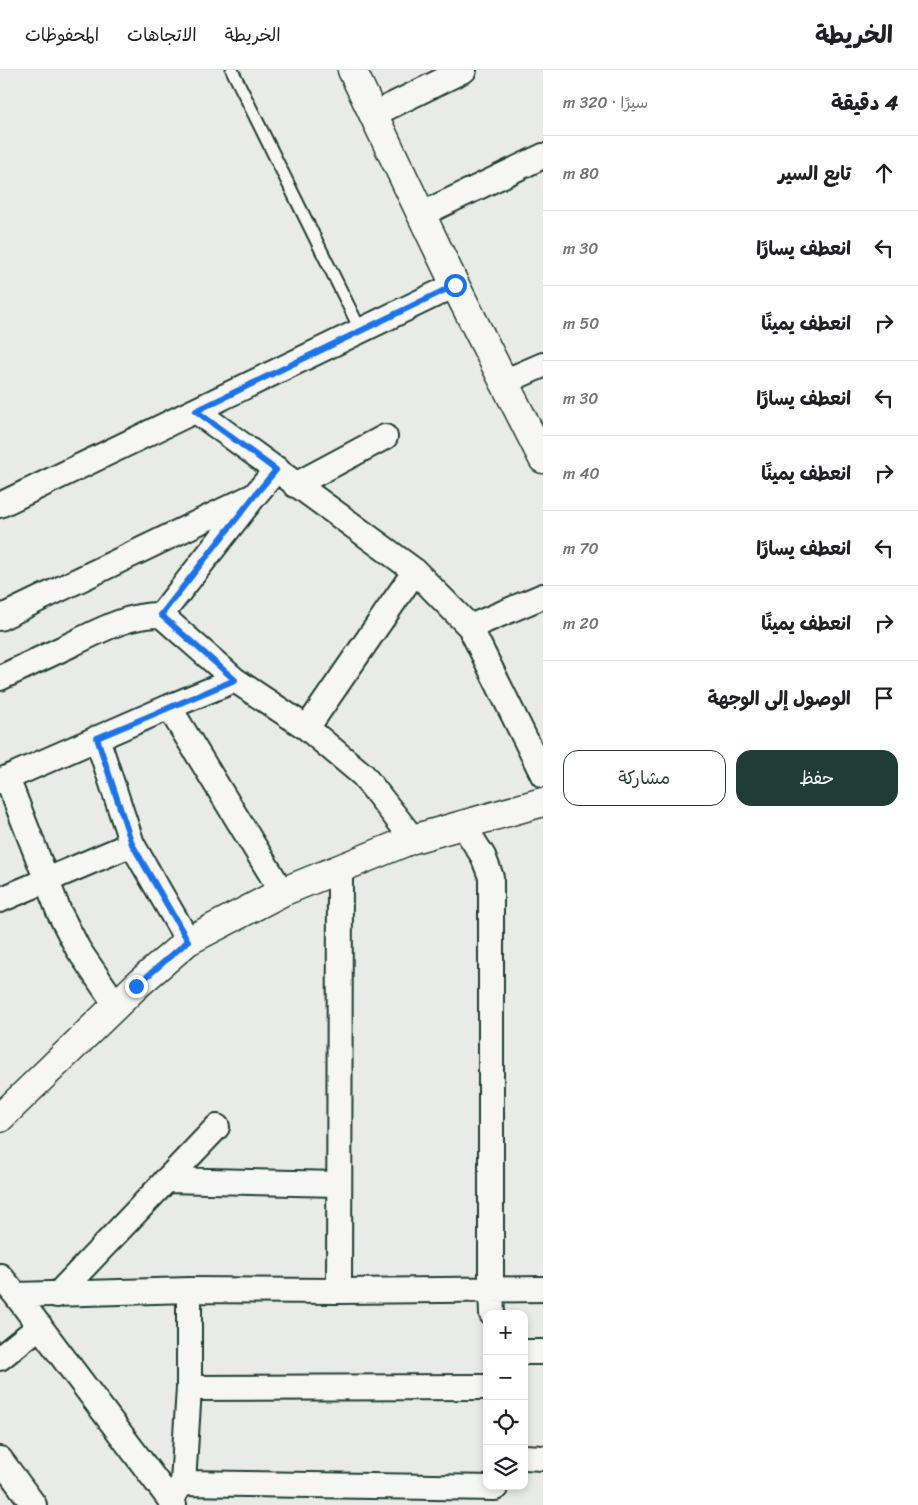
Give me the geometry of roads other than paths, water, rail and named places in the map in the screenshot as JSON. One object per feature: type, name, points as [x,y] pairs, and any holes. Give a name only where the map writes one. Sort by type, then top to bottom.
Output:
[{"type":"street","points":[[374,114],[464,70]]},
{"type":"street","points":[[355,71],[455,285],[543,458]]},
{"type":"street","points":[[422,214],[543,156]]},
{"type":"street","points":[[0,505],[455,285]]},
{"type":"street","points":[[504,382],[543,365]]},
{"type":"street","points":[[196,411],[414,571],[470,627],[543,775]]},
{"type":"street","points":[[295,485],[385,437]]},
{"type":"street","points":[[0,678],[112,625],[141,617],[161,615],[276,470]]},
{"type":"street","points":[[0,618],[255,495]]},
{"type":"street","points":[[307,728],[414,571]]},
{"type":"street","points":[[470,627],[543,596]]},
{"type":"street","points":[[161,615],[235,680],[307,728],[363,774],[413,839]]},
{"type":"street","points":[[116,1006],[78,949],[59,912],[3,779],[169,706],[235,680]]},
{"type":"street","points":[[169,706],[282,892]]},
{"type":"street","points":[[97,738],[132,844],[188,941]]},
{"type":"street","points":[[0,1118],[116,1006],[188,941],[282,892],[413,839],[543,802]]},
{"type":"street","points":[[463,825],[483,856],[491,877],[492,1310]]},
{"type":"street","points":[[0,900],[132,844]]},
{"type":"street","points":[[339,1291],[340,870]]},
{"type":"street","points":[[57,1295],[216,1126]]},
{"type":"street","points":[[166,1180],[339,1184]]},
{"type":"street","points":[[0,1276],[176,1496]]},
{"type":"street","points":[[16,1295],[189,1290],[339,1291],[543,1288]]},
{"type":"street","points":[[176,1496],[189,1388],[189,1290]]},
{"type":"street","points":[[0,1358],[40,1326]]},
{"type":"street","points":[[528,1352],[543,1352]]},
{"type":"street","points":[[189,1388],[483,1387]]},
{"type":"street","points":[[528,1458],[543,1458]]},
{"type":"street","points":[[0,1459],[34,1505]]},
{"type":"street","points":[[176,1496],[495,1493]]},
{"type":"lane","points":[[232,70],[361,331]]}]
